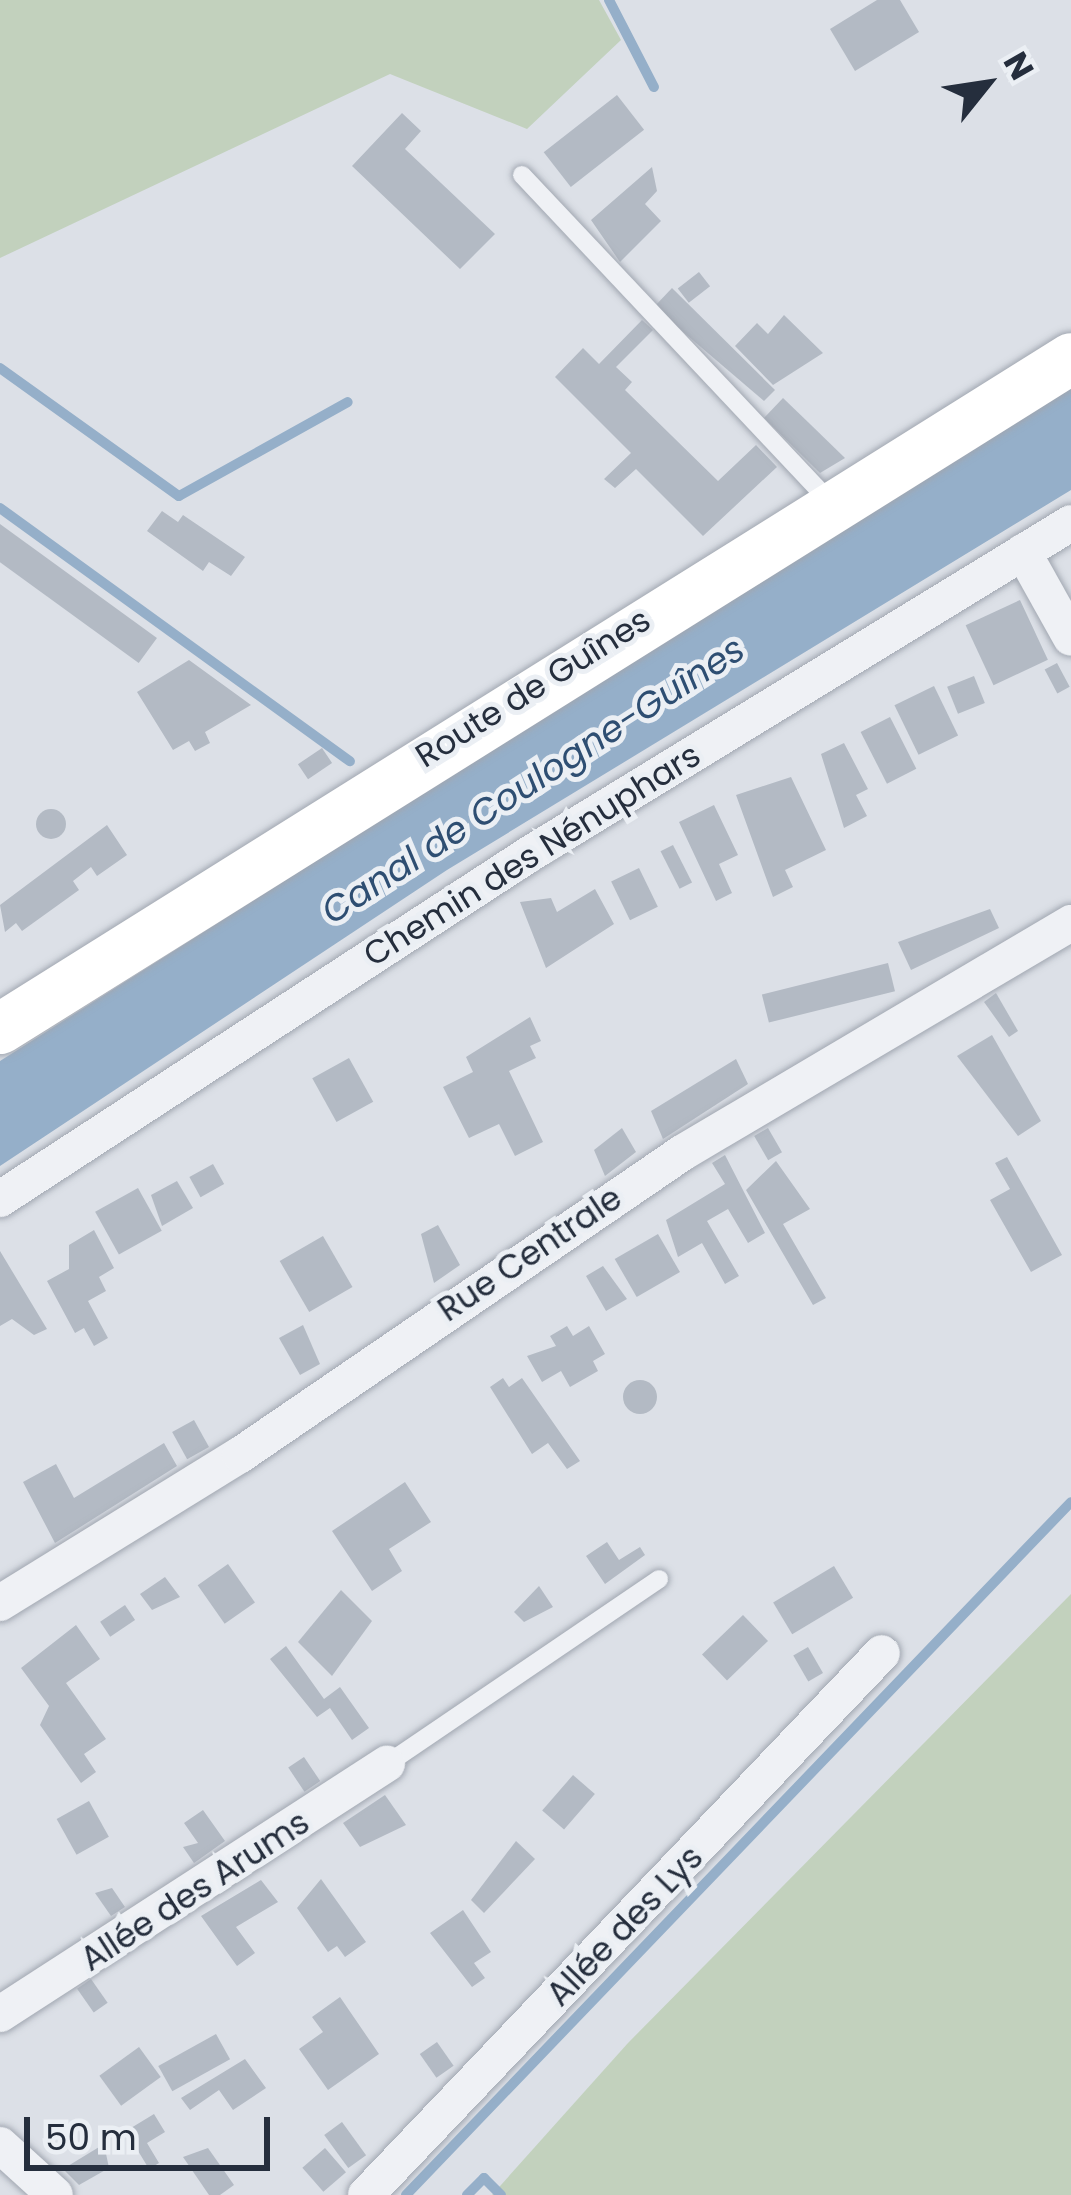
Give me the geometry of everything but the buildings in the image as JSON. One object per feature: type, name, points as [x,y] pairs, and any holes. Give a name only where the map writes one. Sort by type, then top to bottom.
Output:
[{"type":"main road","name":"Route de Guînes","points":[[0,1028],[1071,358]]},
{"type":"street","name":"Chemin des Nénuphars","points":[[0,1199],[528,855],[1071,523]]},
{"type":"street","points":[[1023,552],[1071,638]]},
{"type":"street","name":"Rue Centrale","points":[[0,1603],[240,1455],[682,1153],[1071,923]]},
{"type":"street","name":"Allée des Lys","points":[[366,2195],[882,1653]]},
{"type":"street","name":"Allée des Arums","points":[[0,2014],[387,1764]]},
{"type":"street","points":[[0,2145],[55,2195]]},
{"type":"lane","points":[[522,175],[832,504]]},
{"type":"lane","points":[[387,1764],[659,1579]]},
{"type":"green space","points":[[0,0],[599,0],[621,40],[527,129],[390,74],[0,258]]},
{"type":"green space","points":[[1071,1594],[1071,2195],[492,2195],[628,2043]]},
{"type":"water","name":"Canal de Coulogne-Guînes","points":[[1071,383],[1071,490],[447,870],[0,1166],[0,1061]]},
{"type":"waterway","points":[[609,0],[654,87]]},
{"type":"waterway","points":[[0,368],[179,496],[348,402]]},
{"type":"waterway","points":[[0,508],[350,761]]},
{"type":"waterway","points":[[406,2195],[1071,1502]]},
{"type":"waterway","points":[[467,2195],[484,2178],[501,2195]]}]
